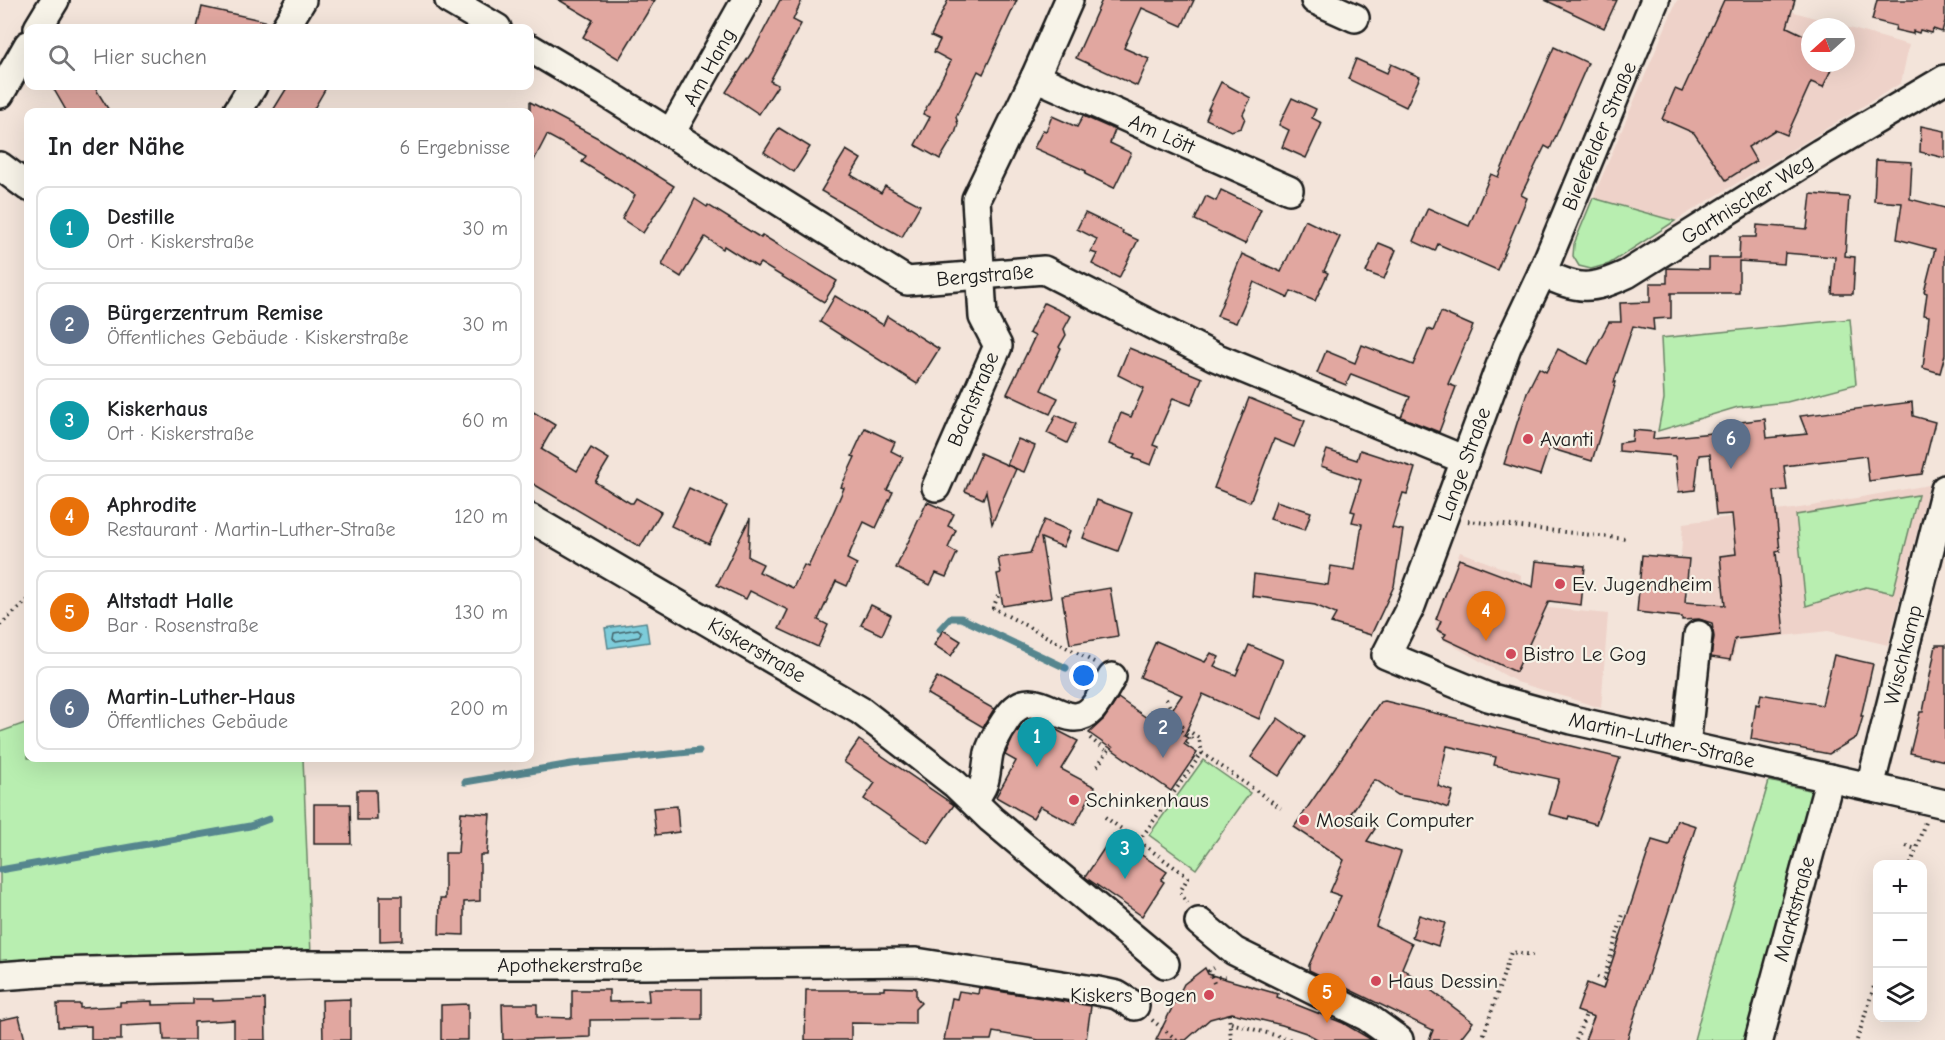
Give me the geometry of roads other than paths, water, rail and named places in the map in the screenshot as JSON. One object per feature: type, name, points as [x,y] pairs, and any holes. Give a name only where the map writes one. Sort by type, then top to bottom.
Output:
[{"type":"street","points":[[40,24],[55,0]]},
{"type":"street","points":[[287,24],[302,0]]},
{"type":"street","points":[[449,0],[490,24]]},
{"type":"street","name":"Am Hang","points":[[671,133],[746,0]]},
{"type":"street","points":[[980,275],[976,199],[1069,0]]},
{"type":"street","points":[[1315,0],[1355,18]]},
{"type":"street","name":"Bielefelder Straße","points":[[1542,273],[1655,0]]},
{"type":"street","name":"Bergstraße","points":[[534,50],[907,281],[1044,270],[1215,357],[1465,460]]},
{"type":"street","points":[[0,94],[24,52]]},
{"type":"street","name":"Am Lött","points":[[1035,77],[1289,190]]},
{"type":"street","name":"Gartnischer Weg","points":[[1542,273],[1566,284],[1583,287],[1602,285],[1627,274],[1820,153],[1945,79]]},
{"type":"street","points":[[239,108],[251,90]]},
{"type":"street","points":[[0,166],[24,185]]},
{"type":"street","name":"Lange Straße","points":[[1386,655],[1411,606],[1507,347],[1542,273]]},
{"type":"street","name":"Bachstraße","points":[[936,487],[998,346],[983,317],[980,275]]},
{"type":"street","name":"Wischkamp","points":[[1870,787],[1945,489]]},
{"type":"street","name":"Kiskerstraße","points":[[534,520],[861,711],[955,784],[991,819],[1165,964]]},
{"type":"street","points":[[1686,746],[1698,635]]},
{"type":"street","name":"Martin-Luther-Straße","points":[[1386,655],[1488,697],[1572,720],[1938,802]]},
{"type":"street","points":[[973,800],[982,791],[984,785],[992,743],[1014,709],[1023,704],[1035,703],[1067,717],[1080,716],[1092,710],[1112,677]]},
{"type":"street","name":"Marktstraße","points":[[1759,1040],[1830,778]]},
{"type":"street","points":[[1199,922],[1234,951],[1367,1017],[1399,1040]]},
{"type":"street","name":"Apothekerstraße","points":[[0,976],[55,972],[309,965],[916,962],[1093,990],[1117,995],[1135,1006]]},
{"type":"water","points":[[646,622],[649,642],[608,648],[605,628]]},
{"type":"waterway","points":[[940,629],[950,618],[961,618],[1066,668]]},
{"type":"waterway","points":[[465,782],[571,764],[699,751]]},
{"type":"waterway","points":[[0,870],[250,826],[269,819]]},
{"type":"place","name":"Avanti","points":[[1528,439]]},
{"type":"place","name":"Martin-Luther-Haus","points":[[1731,469]]},
{"type":"place","name":"Ev. Jugendheim","points":[[1560,584]]},
{"type":"place","name":"Aphrodite","points":[[1486,641]]},
{"type":"place","name":"Bistro Le Gog","points":[[1511,654]]},
{"type":"place","name":"Bürgerzentrum Remise","points":[[1163,758]]},
{"type":"place","name":"Destille","points":[[1037,767]]},
{"type":"place","name":"Schinkenhaus","points":[[1074,800]]},
{"type":"place","name":"Mosaik Computer","points":[[1304,820]]},
{"type":"place","name":"Kiskerhaus","points":[[1125,879]]},
{"type":"place","name":"Haus Dessin","points":[[1376,981]]},
{"type":"place","name":"Kiskers Bogen","points":[[1209,995]]},
{"type":"place","name":"Altstadt Halle","points":[[1327,1023]]}]
